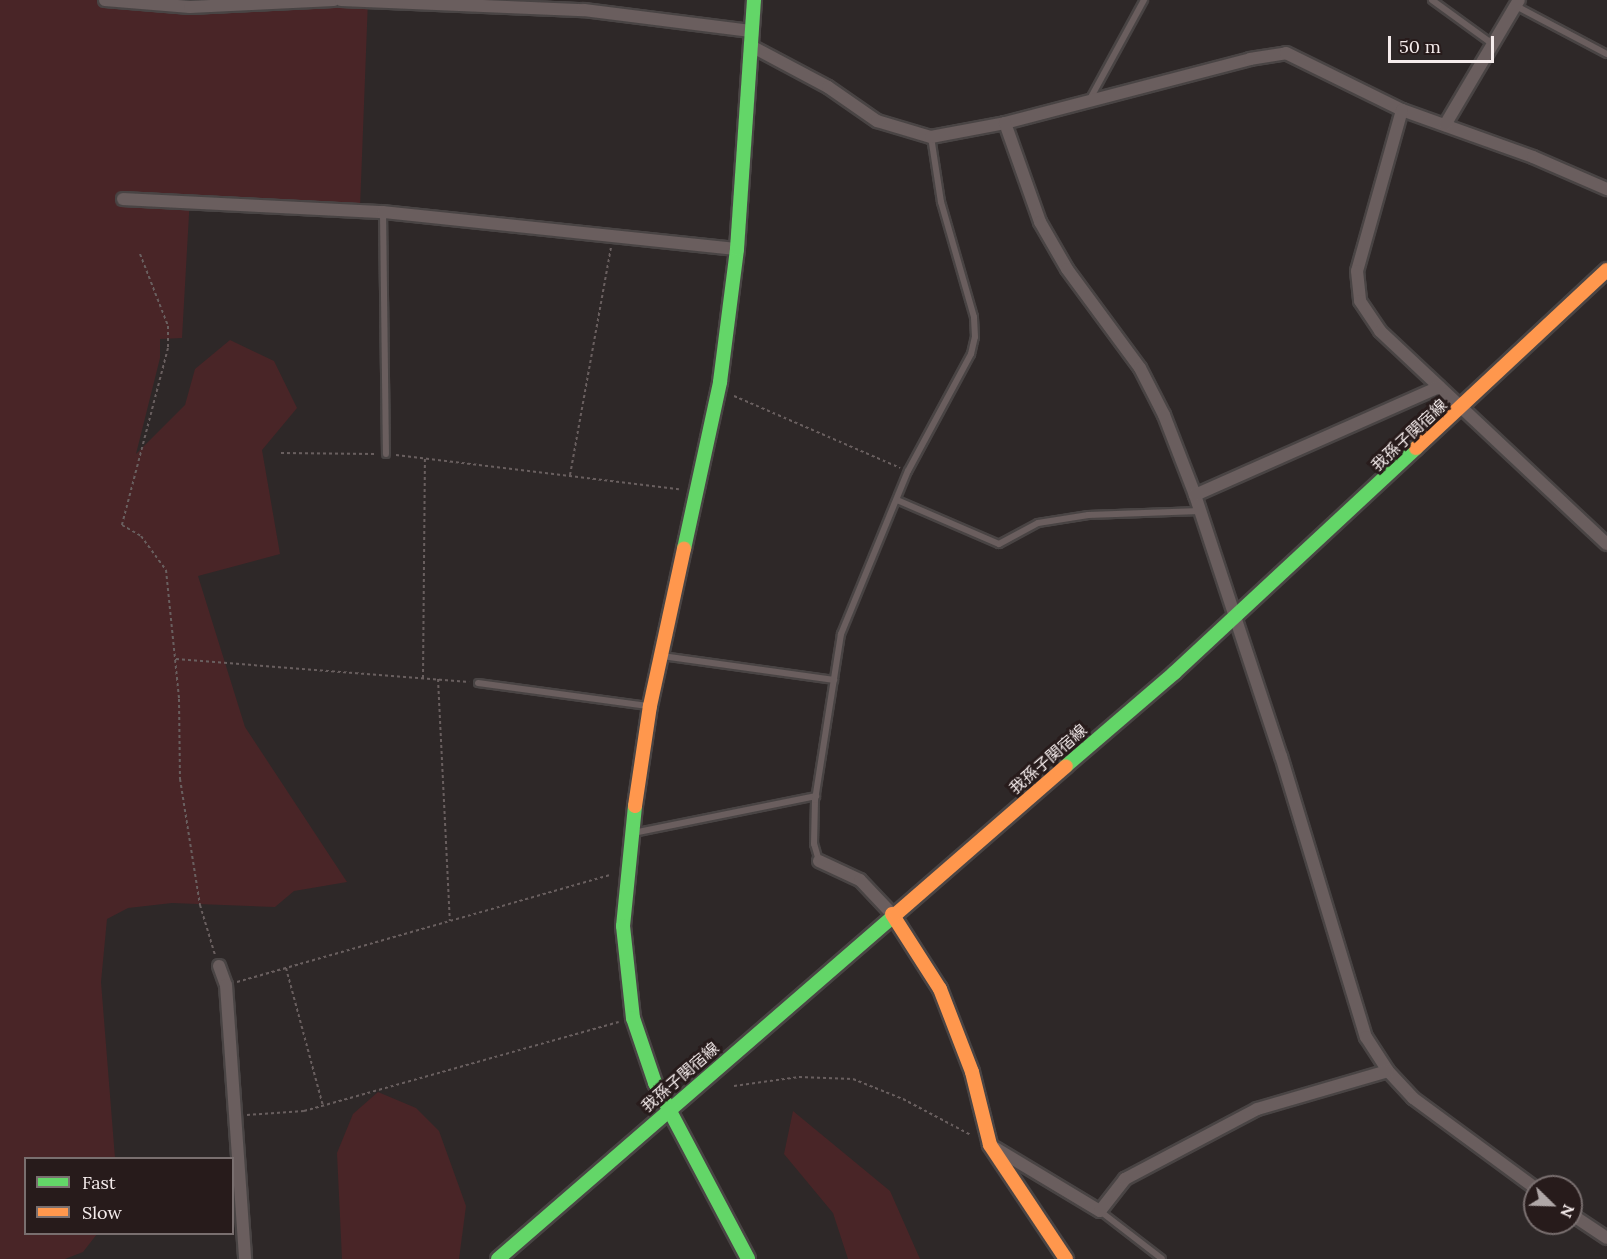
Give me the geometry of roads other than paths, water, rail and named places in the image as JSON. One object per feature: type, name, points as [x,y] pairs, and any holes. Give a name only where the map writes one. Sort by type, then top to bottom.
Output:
[{"type":"street","points":[[105,0],[190,7],[334,0]]},
{"type":"street","points":[[341,0],[585,10],[751,31]]},
{"type":"street","points":[[585,10],[601,0]]},
{"type":"street","points":[[748,1259],[667,1111],[633,1018],[624,936],[626,870],[650,706],[719,390],[737,249],[754,0]]},
{"type":"street","points":[[1445,125],[1495,45],[1518,3]]},
{"type":"street","points":[[751,46],[828,87],[877,121],[931,137],[1005,123],[1250,59],[1286,53],[1401,110],[1607,189]]},
{"type":"street","points":[[1401,110],[1357,271],[1360,301],[1380,331],[1607,544]]},
{"type":"street","points":[[1005,123],[1040,222],[1067,269],[1140,368],[1164,415],[1195,495],[1366,1037],[1388,1071],[1454,1131],[1523,1180]]},
{"type":"street","points":[[123,199],[383,212],[737,249]]},
{"type":"street","name":"我孫子関宿線","points":[[498,1259],[892,914],[1235,619],[1462,409],[1607,270]]},
{"type":"street","points":[[1195,495],[1439,387]]},
{"type":"street","points":[[819,861],[860,880],[892,914],[940,989],[972,1072],[990,1145],[1066,1259]]},
{"type":"street","points":[[219,966],[226,985],[245,1259]]},
{"type":"street","points":[[990,1145],[1100,1211],[1125,1179],[1257,1109],[1388,1071]]},
{"type":"street","points":[[1583,1222],[1607,1239]]},
{"type":"lane","points":[[1088,102],[1144,0]]},
{"type":"lane","points":[[1432,0],[1495,45]]},
{"type":"lane","points":[[1518,3],[1607,54]]},
{"type":"lane","points":[[819,861],[814,844],[816,795],[841,634],[908,471],[971,354],[975,337],[974,317],[941,202],[931,137]]},
{"type":"lane","points":[[383,212],[386,454]]},
{"type":"lane","points":[[897,500],[999,544],[1038,523],[1088,516],[1200,511]]},
{"type":"lane","points":[[661,656],[834,680]]},
{"type":"lane","points":[[478,683],[650,706]]},
{"type":"lane","points":[[632,833],[816,795]]},
{"type":"lane","points":[[1100,1211],[1162,1259]]}]
